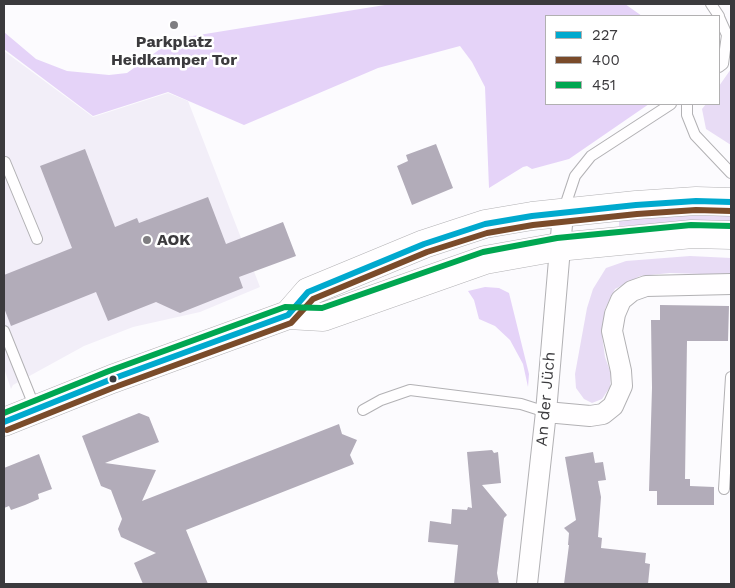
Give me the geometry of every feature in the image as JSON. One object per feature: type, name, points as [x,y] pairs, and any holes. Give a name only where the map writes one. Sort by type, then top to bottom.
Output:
[{"type":"main road","points":[[288,315],[308,292],[424,244],[485,224],[636,205],[731,202]]},
{"type":"main road","points":[[4,422],[112,378],[288,315],[324,317],[485,260],[558,247],[692,234],[731,235]]},
{"type":"street","name":"An der Jüch","points":[[527,584],[546,412],[558,247],[563,213]]},
{"type":"street","points":[[546,412],[590,416],[603,414],[613,406],[622,386],[621,371],[612,331],[615,314],[621,300],[632,291],[646,286],[731,284]]},
{"type":"lane","points":[[712,4],[718,15]]},
{"type":"lane","points":[[720,18],[727,35],[723,64],[720,66]]},
{"type":"lane","points":[[563,213],[575,176],[591,156],[670,105]]},
{"type":"lane","points":[[687,105],[687,115],[695,135],[731,173]]},
{"type":"lane","points":[[4,163],[6,162],[37,239]]},
{"type":"lane","points":[[4,331],[36,409]]},
{"type":"lane","points":[[724,489],[731,377]]},
{"type":"lane","points":[[363,410],[381,400],[410,390],[521,404],[546,412]]},
{"type":"shaded area","points":[[391,4],[625,4],[641,15],[545,15],[545,105],[648,105],[569,159],[532,169],[527,166],[523,167],[489,188],[485,87],[472,62],[460,46],[378,68],[244,125],[168,92],[93,116],[4,49],[4,32],[36,59],[67,71],[109,75],[127,73],[174,39]]},
{"type":"shaded area","points":[[4,51],[93,117],[168,93],[188,101],[260,287],[200,312],[133,327],[84,346],[13,385],[11,389],[4,368]]},
{"type":"shaded area","points":[[731,69],[731,145],[706,129],[702,109],[705,105],[720,105],[720,85]]},
{"type":"shaded area","points":[[731,213],[731,222],[619,226],[619,218]]},
{"type":"shaded area","points":[[690,256],[731,258],[731,275],[670,273],[640,276],[615,289],[605,309],[602,335],[605,357],[611,374],[610,387],[602,399],[592,403],[584,399],[576,388],[575,374],[587,308],[593,289],[606,268],[626,261]]},
{"type":"shaded area","points":[[485,287],[499,288],[509,293],[529,374],[528,387],[523,364],[510,340],[495,326],[479,319],[474,300],[468,291]]},
{"type":"building","points":[[436,144],[453,188],[412,205],[397,166],[408,161],[406,155]]},
{"type":"building","name":"AOK","points":[[85,149],[115,227],[137,218],[139,223],[208,197],[226,244],[283,222],[296,256],[239,277],[243,288],[180,313],[156,302],[108,321],[96,292],[11,326],[4,308],[4,275],[72,248],[40,166]]},
{"type":"building","points":[[660,305],[729,306],[728,341],[687,341],[685,479],[690,479],[690,486],[714,487],[714,505],[657,505],[657,491],[649,491],[652,388],[651,320],[660,320]]},
{"type":"building","points":[[139,413],[149,417],[159,442],[105,463],[156,470],[142,501],[339,424],[342,434],[357,440],[350,455],[354,464],[186,530],[208,584],[143,584],[134,563],[156,553],[121,537],[118,529],[122,519],[111,490],[101,486],[82,436]]},
{"type":"building","points":[[492,450],[494,453],[498,452],[501,483],[482,485],[507,515],[504,518],[497,573],[499,584],[454,584],[458,545],[428,542],[430,521],[451,524],[452,509],[467,510],[468,507],[472,508],[467,452]]},
{"type":"building","points":[[593,452],[595,463],[603,462],[606,480],[598,481],[601,497],[598,537],[602,538],[601,548],[646,553],[645,563],[650,564],[648,584],[564,584],[569,533],[564,528],[576,520],[565,457]]},
{"type":"building","points":[[39,454],[52,489],[38,494],[39,499],[25,505],[11,510],[9,506],[4,508],[4,468]]},
{"type":"transit line","name":"227","points":[[4,422],[112,379],[288,315],[308,292],[424,244],[485,224],[532,216],[636,205],[696,201],[731,202]]},
{"type":"transit line","name":"400","points":[[7,430],[115,387],[291,323],[313,299],[427,252],[487,233],[533,225],[637,214],[696,210],[731,211]]},
{"type":"transit line","name":"451","points":[[4,413],[109,371],[285,307],[322,308],[483,252],[557,238],[691,225],[731,226]]},
{"type":"place","name":"Parkplatz Heidkamper Tor","points":[[174,25]]},
{"type":"place","name":"AOK","points":[[147,240]]}]
